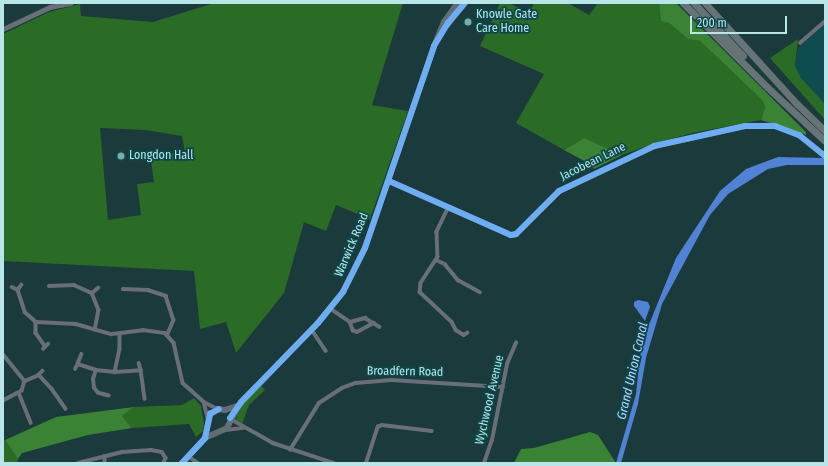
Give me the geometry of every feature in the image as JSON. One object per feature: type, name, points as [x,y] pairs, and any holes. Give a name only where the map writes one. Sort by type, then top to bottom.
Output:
[{"type":"highway","points":[[683,3],[767,87],[823,136]]},
{"type":"highway","points":[[694,3],[823,136]]},
{"type":"highway","points":[[705,3],[817,123]]},
{"type":"highway","points":[[711,3],[817,123],[823,136]]},
{"type":"main road","points":[[434,46],[444,22],[458,3]]},
{"type":"main road","points":[[434,46],[448,23],[465,3]]},
{"type":"main road","name":"Warwick Road","points":[[182,463],[205,438],[230,425],[231,418],[238,406],[331,309],[346,286],[365,248],[434,46]]},
{"type":"main road","name":"Warwick Road","points":[[218,409],[225,410],[238,406]]},
{"type":"main road","points":[[205,438],[208,421],[218,409]]},
{"type":"main road","points":[[225,410],[231,418]]},
{"type":"main road","points":[[208,421],[220,431]]},
{"type":"street","points":[[3,29],[50,7],[71,3]]},
{"type":"street","points":[[800,43],[825,21]]},
{"type":"street","name":"Jacobean Lane","points":[[389,181],[511,236],[516,234],[559,191],[618,160],[654,146],[745,126],[775,126],[786,129],[809,141],[825,156]]},
{"type":"street","points":[[449,207],[437,232],[436,260],[421,283],[420,292],[465,334],[462,340]]},
{"type":"street","points":[[436,260],[445,264],[458,280],[480,292]]},
{"type":"street","points":[[18,290],[22,285]]},
{"type":"street","points":[[50,286],[74,285],[92,293],[99,310],[95,330]]},
{"type":"street","points":[[12,287],[18,290],[27,316],[36,322],[71,324],[120,334],[152,330],[168,334],[174,343],[183,383],[204,402],[218,409]]},
{"type":"street","points":[[92,293],[98,288]]},
{"type":"street","points":[[123,289],[148,290],[167,298],[174,320],[168,334]]},
{"type":"street","points":[[331,309],[350,322],[353,330],[358,332],[374,323]]},
{"type":"street","points":[[350,322],[366,318],[380,327]]},
{"type":"street","points":[[36,322],[36,333],[45,346]]},
{"type":"street","points":[[312,330],[326,351]]},
{"type":"street","points":[[115,372],[120,349],[120,334]]},
{"type":"street","name":"Wychwood Avenue","points":[[484,463],[503,387],[507,364],[516,343]]},
{"type":"street","points":[[3,354],[25,381],[24,389],[3,401]]},
{"type":"street","points":[[75,369],[82,354]]},
{"type":"street","points":[[139,363],[145,397],[150,395]]},
{"type":"street","points":[[78,364],[96,370],[115,372],[141,370]]},
{"type":"street","points":[[96,370],[94,388],[107,396],[104,400]]},
{"type":"street","points":[[25,381],[39,375],[43,371]]},
{"type":"street","points":[[39,375],[66,406]]},
{"type":"street","name":"Broadfern Road","points":[[290,450],[319,402],[342,388],[356,383],[390,380],[503,387]]},
{"type":"street","points":[[19,393],[30,417],[31,423]]},
{"type":"street","points":[[204,402],[208,421]]},
{"type":"street","points":[[231,418],[244,428],[290,450],[334,463]]},
{"type":"street","points":[[366,463],[378,427],[382,425],[432,431]]},
{"type":"street","points":[[220,431],[244,428]]},
{"type":"street","points":[[78,463],[122,452],[158,451],[164,455],[165,462]]},
{"type":"street","points":[[105,456],[105,463]]},
{"type":"street","points":[[188,456],[198,463]]},
{"type":"shaded area","points":[[825,24],[825,104],[801,78],[795,66],[798,48]]},
{"type":"green space","points":[[214,3],[403,3],[372,105],[408,111],[370,219],[336,205],[326,231],[304,222],[284,293],[236,353],[226,322],[200,329],[194,271],[3,261],[3,34],[49,12],[80,4],[81,16],[153,22]],"holes":[[[100,128],[146,130],[182,136],[185,153],[150,154],[154,182],[137,184],[141,215],[108,220]]]},
{"type":"green space","points":[[500,3],[509,3],[529,13],[534,3],[568,3],[589,15],[598,3],[659,3],[661,20],[669,23],[688,39],[700,41],[762,100],[765,107],[761,120],[692,133],[622,155],[584,138],[564,150],[516,123],[544,74],[480,46]]},
{"type":"green space","points":[[659,3],[676,3],[806,132],[806,135],[761,120],[765,107],[762,100],[700,41],[688,39],[669,23],[661,21]]},
{"type":"green space","points":[[798,39],[795,66],[801,78],[825,104],[825,120],[770,58]]},
{"type":"green space","points":[[584,138],[622,155],[594,169],[590,164],[564,150]]},
{"type":"green space","points":[[261,386],[265,390],[249,405],[242,424],[236,419],[239,406]]},
{"type":"green space","points":[[194,398],[201,406],[204,423],[203,431],[196,437],[189,424],[132,428],[122,416],[134,407],[182,405]]},
{"type":"green space","points":[[134,407],[122,416],[132,428],[88,435],[22,453],[18,459],[5,440],[56,417]]},
{"type":"green space","points":[[590,432],[598,435],[616,463],[514,463],[521,449],[534,448]]},
{"type":"green space","points":[[5,440],[18,459],[17,463],[3,463],[3,441]]},
{"type":"water","points":[[778,157],[825,158],[825,165],[787,165],[768,169],[728,194],[710,215],[662,304],[646,358],[638,404],[621,463],[616,463],[636,394],[640,356],[648,327],[676,258],[720,191],[746,169]]},
{"type":"water","points":[[638,300],[648,302],[650,307],[645,321],[634,306],[634,302]]},
{"type":"cycle path","points":[[230,418],[241,402],[318,323],[343,292],[365,248],[434,46],[448,23],[465,3]]},
{"type":"cycle path","points":[[389,181],[511,235],[516,234],[559,191],[654,146],[745,126],[775,126],[799,135],[825,156]]},
{"type":"cycle path","points":[[182,463],[205,438],[210,414],[219,409]]},
{"type":"place","name":"Knowle Gate Care Home","points":[[468,22]]},
{"type":"place","name":"Longdon Hall","points":[[121,156]]},
{"type":"water label","name":"Grand Union Canal","points":[[633,371]]}]
